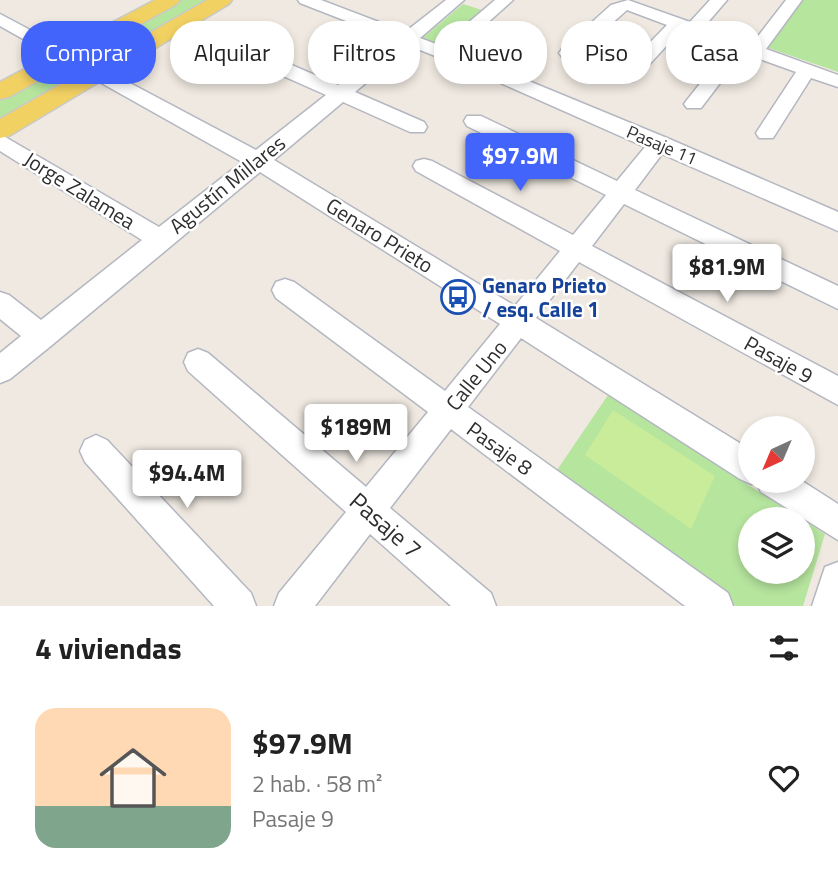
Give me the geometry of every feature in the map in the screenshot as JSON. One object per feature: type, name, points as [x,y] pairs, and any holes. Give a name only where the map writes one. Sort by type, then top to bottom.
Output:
[{"type":"main road","points":[[186,21],[222,0]]},
{"type":"main road","points":[[128,21],[160,2]]},
{"type":"main road","points":[[0,92],[21,81]]},
{"type":"main road","points":[[0,130],[78,84]]},
{"type":"street","name":"Pasaje 11","points":[[306,0],[360,21]]},
{"type":"street","name":"Agustín Millares","points":[[420,29],[456,0]]},
{"type":"street","points":[[466,0],[500,5]]},
{"type":"street","points":[[693,21],[719,0]]},
{"type":"street","points":[[762,33],[794,0]]},
{"type":"street","points":[[603,21],[617,8],[629,3],[671,21]]},
{"type":"street","points":[[481,21],[500,5]]},
{"type":"street","name":"Genaro Prieto","points":[[0,19],[21,31]]},
{"type":"street","points":[[652,56],[666,44]]},
{"type":"street","points":[[762,54],[838,80]]},
{"type":"street","points":[[766,133],[807,70]]},
{"type":"street","points":[[294,73],[417,127]]},
{"type":"street","name":"Genaro Prieto","points":[[117,84],[258,160],[738,460]]},
{"type":"street","name":"Agustín Millares","points":[[0,370],[351,84]]},
{"type":"street","name":"Pasaje 11","points":[[518,84],[660,143],[838,222]]},
{"type":"street","points":[[694,104],[713,84]]},
{"type":"street","points":[[474,121],[838,298]]},
{"type":"street","name":"Jorge Zalamea","points":[[0,141],[159,239]]},
{"type":"street","name":"Calle Uno","points":[[292,606],[660,143]]},
{"type":"street","name":"Pasaje 9","points":[[424,166],[838,391]]},
{"type":"street","name":"Pasaje 8","points":[[285,290],[715,606]]},
{"type":"street","points":[[0,303],[42,337]]},
{"type":"street","name":"Pasaje 7","points":[[198,362],[478,606]]},
{"type":"street","points":[[96,451],[238,606]]},
{"type":"street","points":[[792,494],[838,523]]},
{"type":"street","points":[[830,606],[838,580]]},
{"type":"green space","points":[[176,0],[214,0],[178,21],[170,21],[170,25],[156,33],[156,21],[137,21]]},
{"type":"green space","points":[[801,0],[838,0],[838,72],[766,47]]},
{"type":"green space","points":[[463,4],[485,11],[473,21],[443,21]]},
{"type":"green space","points":[[434,28],[434,46],[420,40]]},
{"type":"green space","points":[[23,84],[69,84],[0,124],[0,97]]},
{"type":"green space","points":[[608,395],[738,478],[738,494],[763,494],[783,507],[738,507],[738,584],[810,584],[803,606],[736,606],[553,476]]},
{"type":"green space","points":[[613,410],[715,476],[691,529],[585,455]]},
{"type":"green space","points":[[815,528],[825,534],[815,567]]},
{"type":"place","name":"Genaro Prieto / esq. Calle 1","points":[[458,297]]}]
